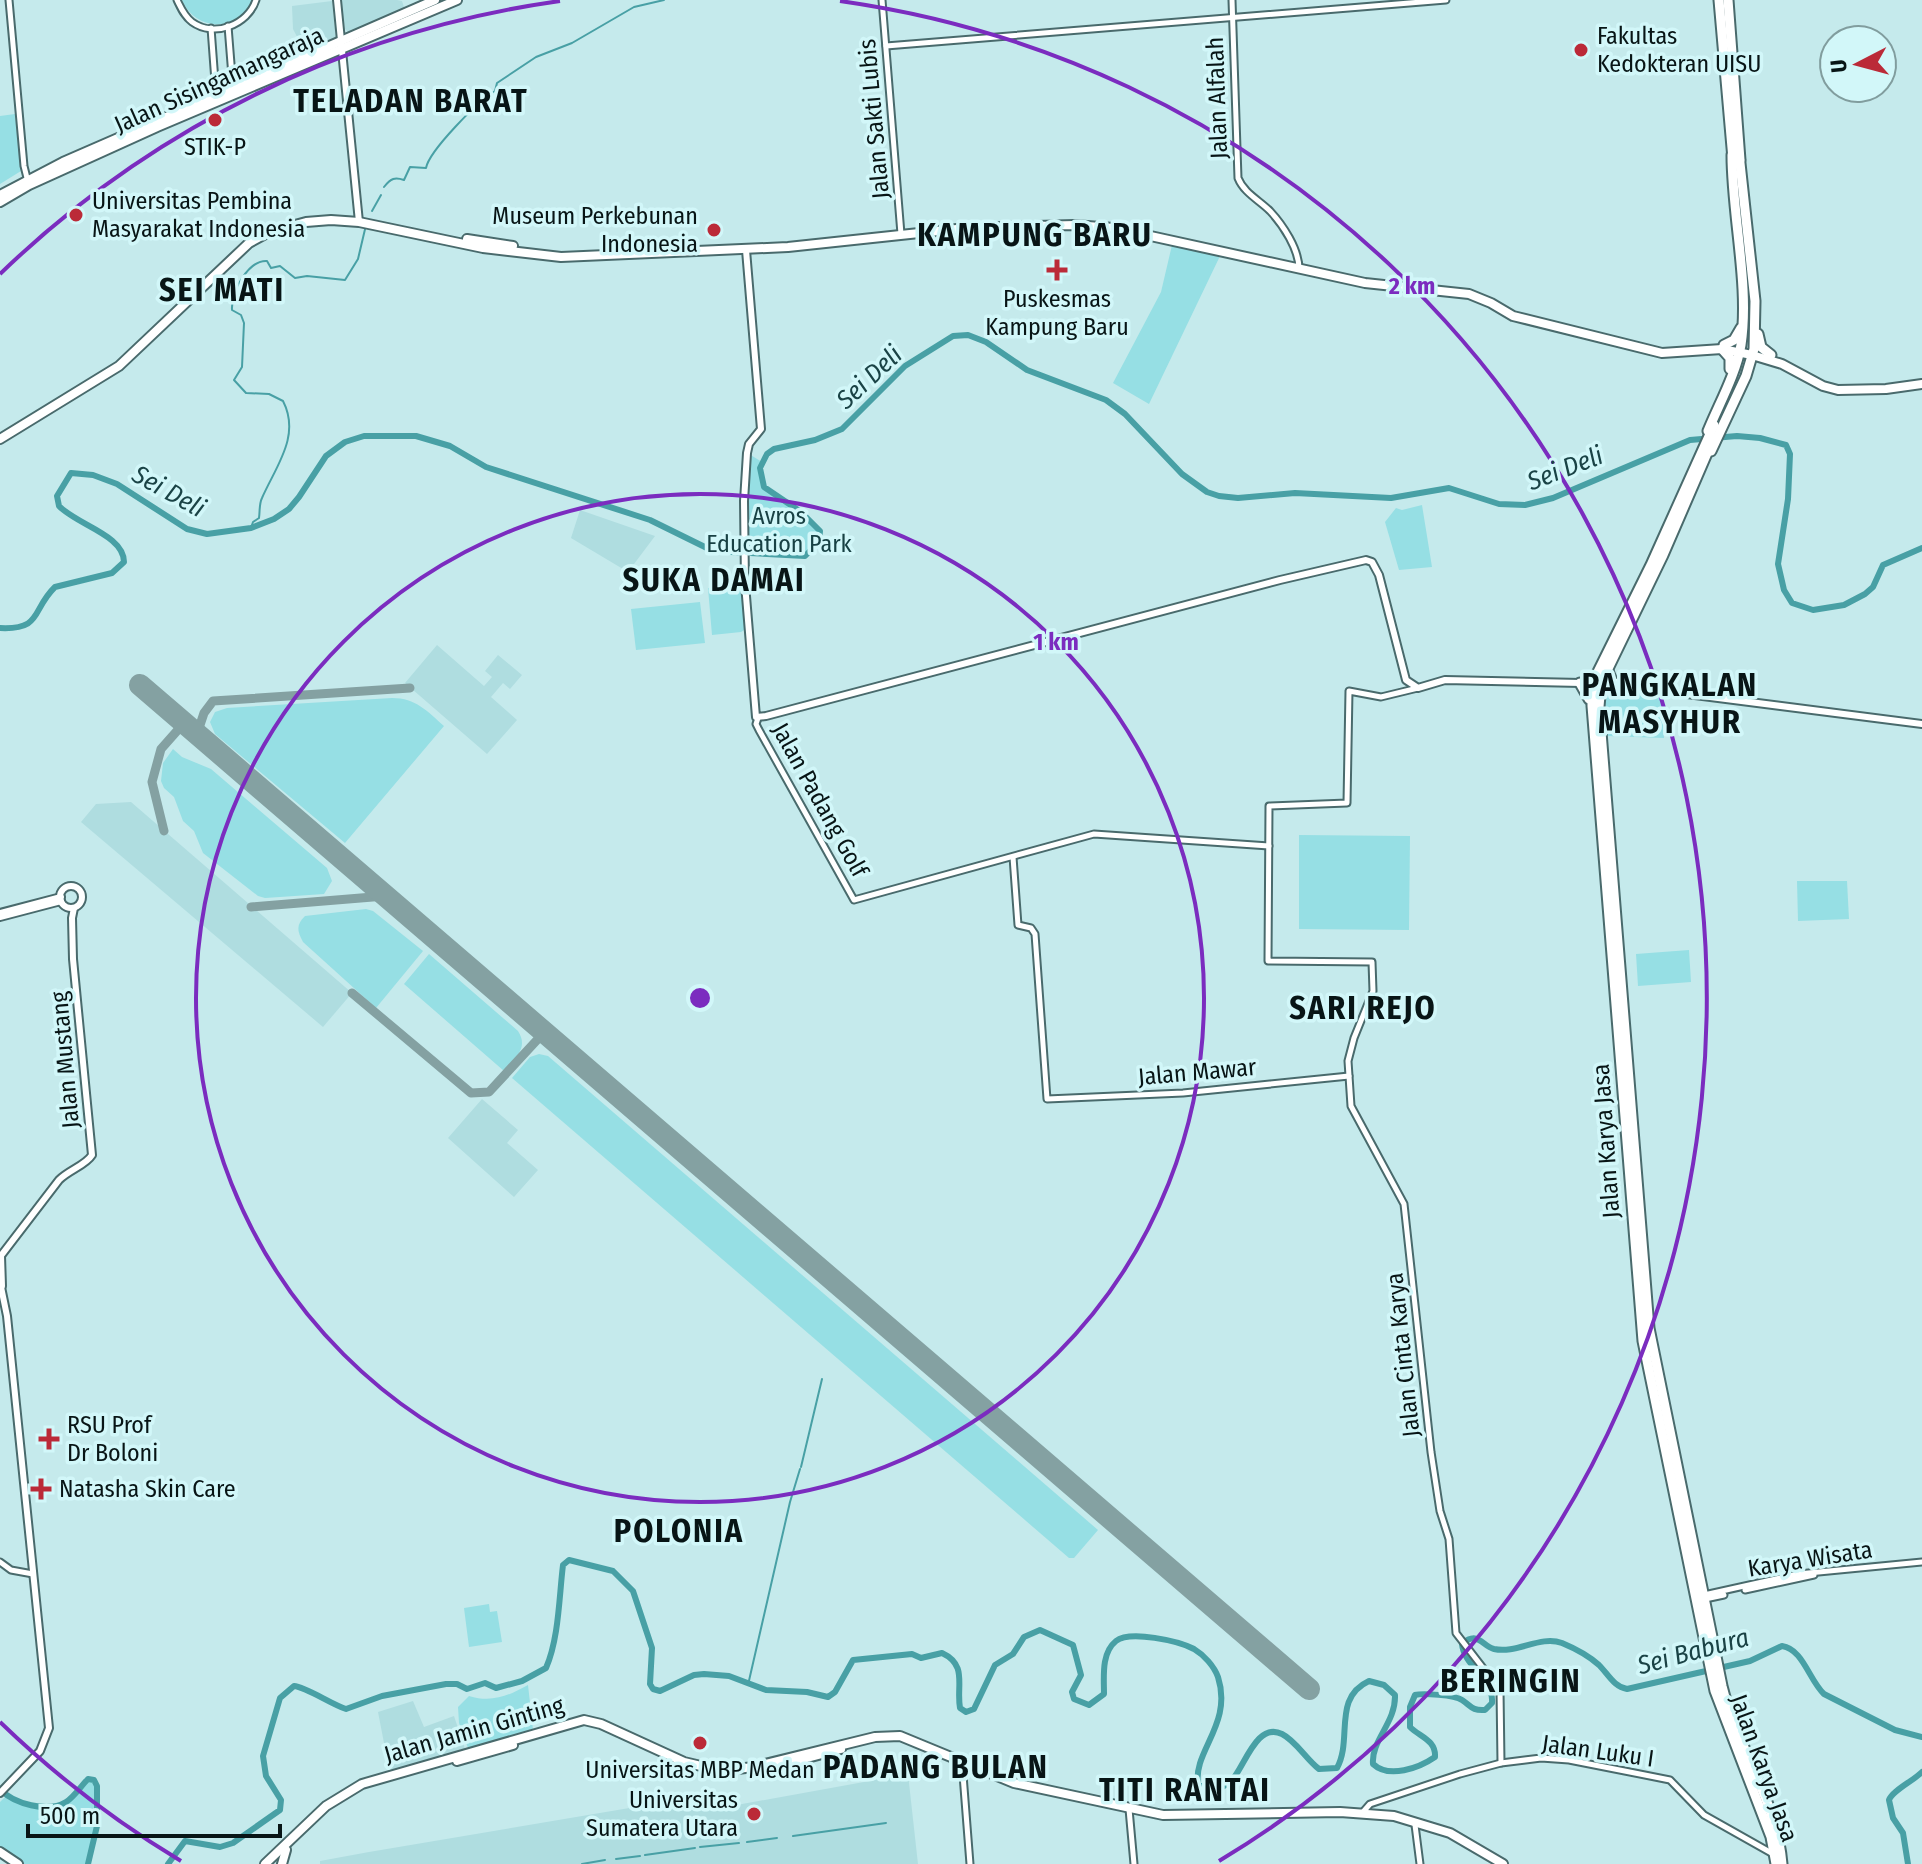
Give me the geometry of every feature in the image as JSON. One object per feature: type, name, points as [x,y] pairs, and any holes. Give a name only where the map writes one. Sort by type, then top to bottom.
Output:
[{"type":"highway","points":[[1719,0],[1746,262]]},
{"type":"highway","points":[[1715,429],[1740,349],[1743,311],[1728,0]]},
{"type":"highway","points":[[1715,429],[1754,365],[1768,357],[1761,347],[1756,323],[1746,203],[1736,155]]},
{"type":"highway","points":[[1727,384],[1730,358],[1723,347],[1738,336],[1743,311]]},
{"type":"highway","points":[[1746,376],[1753,352],[1756,323]]},
{"type":"highway","name":"Jalan Karya Jasa","points":[[1668,534],[1689,478],[1715,429]]},
{"type":"highway","name":"Jalan Karya Jasa","points":[[1706,448],[1701,468],[1603,672],[1589,684],[1595,702],[1623,1062],[1657,1390],[1714,1660]]},
{"type":"highway","points":[[1603,672],[1616,686],[1595,702],[1589,684],[1603,672]]},
{"type":"highway","name":"Jalan Karya Jasa","points":[[1657,1390],[1705,1597],[1722,1703],[1777,1857]]},
{"type":"highway","name":"Jalan Karya Jasa","points":[[1722,1703],[1771,1813],[1777,1857]]},
{"type":"main road","points":[[337,0],[365,221]]},
{"type":"main road","name":"Jalan Sisingamangaraja","points":[[0,195],[435,0]]},
{"type":"main road","name":"Jalan Sisingamangaraja","points":[[342,44],[457,0]]},
{"type":"main road","name":"Jalan Sisingamangaraja","points":[[0,202],[28,182]]},
{"type":"main road","points":[[0,436],[104,378],[125,362],[256,239],[319,220],[365,221],[483,248],[542,256],[746,250],[954,224],[1096,221],[1299,267],[1473,295],[1513,316],[1586,333],[1665,348],[1740,349],[1768,357],[1823,386],[1838,390],[1886,389],[1922,384]]},
{"type":"main road","points":[[642,253],[901,232]]},
{"type":"main road","name":"Jalan Padang Golf","points":[[746,250],[761,429],[749,444],[747,453],[745,541],[745,584],[757,717]]},
{"type":"main road","points":[[757,717],[1362,561],[1372,562],[1379,575],[1406,680],[1418,688],[1445,680],[1589,684],[1922,724]]},
{"type":"main road","points":[[4,914],[62,901],[74,908],[82,898],[78,889],[67,888],[62,901]]},
{"type":"main road","name":"Jalan Mustang","points":[[62,901],[73,959]]},
{"type":"main road","name":"Jalan Mustang","points":[[0,1256],[59,1180],[70,1169],[91,1157],[73,959],[74,908]]},
{"type":"main road","points":[[0,1256],[49,1732],[37,1756],[0,1793]]},
{"type":"main road","name":"Jalan Jamin Ginting","points":[[265,1864],[278,1859],[326,1806],[362,1784],[584,1720],[601,1724],[684,1762],[722,1771],[812,1754],[875,1737],[900,1736],[1014,1783],[1129,1811],[1180,1820],[1359,1817],[1415,1825],[1450,1838],[1494,1864]]},
{"type":"main road","name":"Jalan Jamin Ginting","points":[[1129,1811],[1178,1816],[1363,1812],[1394,1816],[1465,1840],[1503,1864]]},
{"type":"main road","points":[[0,1855],[10,1864]]},
{"type":"main road","points":[[0,1855],[18,1864]]},
{"type":"street","points":[[9,0],[28,182]]},
{"type":"street","points":[[177,0],[188,19],[211,28],[244,20],[256,0]]},
{"type":"street","name":"Jalan Sakti Lubis","points":[[882,0],[901,232]]},
{"type":"street","name":"Jalan Alfalah","points":[[1232,0],[1238,178],[1277,220],[1293,246],[1299,267]]},
{"type":"street","points":[[886,46],[1446,0]]},
{"type":"street","points":[[228,26],[234,91]]},
{"type":"street","points":[[211,28],[216,99]]},
{"type":"street","points":[[1403,693],[1406,680]]},
{"type":"street","points":[[1013,857],[1077,838],[1107,834],[1269,846],[1270,805],[1348,802],[1349,691],[1377,697],[1418,688]]},
{"type":"street","name":"Jalan Padang Golf","points":[[757,717],[756,724],[854,900],[1013,857]]},
{"type":"street","name":"Jalan Cinta Karya","points":[[1269,846],[1268,961],[1371,961],[1373,991],[1348,1061],[1353,1110],[1401,1196],[1406,1211],[1424,1398],[1438,1503],[1449,1539],[1455,1629],[1459,1639],[1500,1690],[1501,1763]]},
{"type":"street","name":"Jalan Mawar","points":[[1013,857],[1018,925],[1031,928],[1035,934],[1047,1099],[1183,1093],[1349,1076]]},
{"type":"street","points":[[0,1562],[7,1567],[33,1572]]},
{"type":"street","name":"Karya Wisata","points":[[1705,1597],[1798,1574],[1922,1563]]},
{"type":"street","name":"Jalan Luku I","points":[[1363,1812],[1373,1803],[1501,1763],[1541,1758],[1569,1760],[1668,1779],[1704,1815],[1777,1857]]},
{"type":"street","points":[[961,1763],[970,1864]]},
{"type":"street","points":[[1129,1811],[1134,1864]]},
{"type":"street","points":[[1415,1825],[1420,1864]]},
{"type":"shaded area","points":[[340,0],[397,0],[402,1],[405,10],[349,33],[345,29]]},
{"type":"shaded area","points":[[332,1],[336,38],[305,52],[293,29],[292,6]]},
{"type":"shaded area","points":[[580,510],[655,536],[628,572],[571,538]]},
{"type":"shaded area","points":[[437,645],[484,686],[492,677],[485,671],[498,655],[522,675],[510,689],[503,683],[491,697],[517,720],[487,754],[405,683]]},
{"type":"shaded area","points":[[131,802],[352,993],[323,1027],[81,822],[96,804]]},
{"type":"shaded area","points":[[482,1099],[518,1130],[507,1143],[538,1170],[514,1197],[448,1138]]},
{"type":"shaded area","points":[[413,1701],[424,1727],[454,1716],[465,1749],[390,1774],[378,1712]]},
{"type":"shaded area","name":"Universitas Sumatera Utara","points":[[908,1774],[918,1864],[320,1864],[320,1861],[369,1852],[665,1802],[717,1797],[720,1808]]},
{"type":"green space","points":[[182,0],[252,0],[238,18],[218,24],[197,18]]},
{"type":"green space","points":[[15,114],[21,171],[0,184],[0,116]]},
{"type":"green space","points":[[1172,245],[1220,256],[1149,404],[1113,383],[1161,292]]},
{"type":"green space","name":"Avros Education Park","points":[[749,454],[762,462],[760,474],[770,493],[820,531],[819,542],[805,556],[749,553]]},
{"type":"green space","points":[[1422,505],[1432,567],[1399,570],[1385,522],[1396,508],[1402,510]]},
{"type":"green space","points":[[736,585],[744,592],[747,628],[741,632],[712,635],[708,588]]},
{"type":"green space","points":[[700,602],[705,643],[636,650],[631,609]]},
{"type":"green space","points":[[1614,688],[1662,691],[1664,738],[1607,736],[1605,698]]},
{"type":"green space","points":[[392,698],[415,703],[444,726],[345,843],[215,734],[210,722],[215,712],[227,708]]},
{"type":"green space","points":[[173,749],[182,757],[211,769],[327,868],[332,881],[324,894],[258,896],[203,853],[194,831],[183,821],[174,797],[161,781],[163,763]]},
{"type":"green space","points":[[1299,835],[1410,836],[1409,930],[1299,929]]},
{"type":"green space","points":[[1797,881],[1847,881],[1849,919],[1798,921]]},
{"type":"green space","points":[[366,909],[373,911],[423,951],[376,1008],[303,942],[299,931],[300,922],[305,916]]},
{"type":"green space","points":[[1689,950],[1691,982],[1638,986],[1636,954]]},
{"type":"green space","points":[[429,954],[518,1031],[521,1048],[504,1071],[404,984]]},
{"type":"green space","points":[[539,1054],[548,1056],[1098,1530],[1074,1558],[1069,1558],[512,1078],[530,1057]]},
{"type":"green space","points":[[489,1604],[490,1612],[497,1611],[502,1642],[469,1647],[464,1608]]},
{"type":"green space","points":[[528,1685],[533,1730],[468,1748],[459,1723],[458,1707],[469,1696],[485,1699],[500,1697]]},
{"type":"green space","points":[[88,1779],[97,1786],[96,1828],[89,1864],[21,1864],[0,1850],[0,1802],[6,1796],[34,1806],[50,1807],[71,1798]]},
{"type":"waterway","points":[[384,187],[393,179],[404,180],[410,167],[426,168],[445,139],[495,91],[497,83],[536,57],[572,43],[634,7],[664,0]]},
{"type":"waterway","points":[[372,211],[381,195]]},
{"type":"waterway","points":[[251,528],[259,518],[261,500],[284,451],[289,426],[283,401],[269,394],[246,393],[234,380],[242,367],[244,323],[241,315],[232,310],[234,295],[247,271],[267,261],[271,268],[280,266],[295,278],[307,276],[345,280],[358,259],[366,225]]},
{"type":"waterway","name":"Sei Deli","points":[[0,628],[14,628],[30,622],[55,587],[112,573],[124,562],[122,553],[108,537],[59,506],[57,496],[71,473],[93,475],[117,484],[187,529],[207,534],[251,528],[274,519],[289,509],[299,497],[326,456],[345,442],[364,436],[416,436],[450,446],[486,467],[650,520],[713,551],[805,556],[819,542],[820,531],[801,512],[764,487],[760,468],[767,454],[774,449],[815,440],[842,429],[905,366],[953,336],[968,335],[986,342],[1027,370],[1106,400],[1125,414],[1182,474],[1207,492],[1219,496],[1238,498],[1295,493],[1391,498],[1449,488],[1499,504],[1525,505],[1553,498],[1690,440],[1737,436],[1786,445],[1790,454],[1788,499],[1778,564],[1784,590],[1792,603],[1813,610],[1844,605],[1873,587],[1883,565],[1922,548]]},
{"type":"waterway","points":[[801,1467],[822,1379]]},
{"type":"waterway","points":[[748,1685],[800,1469]]},
{"type":"waterway","name":"Sei Babura","points":[[168,1864],[185,1841],[220,1847],[233,1843],[280,1810],[281,1800],[266,1776],[263,1756],[280,1698],[294,1686],[346,1709],[382,1696],[446,1684],[457,1684],[467,1689],[485,1683],[496,1688],[522,1681],[546,1668],[556,1631],[563,1565],[569,1560],[613,1571],[633,1591],[652,1648],[650,1684],[660,1691],[694,1675],[704,1674],[729,1676],[766,1690],[807,1692],[828,1697],[835,1692],[853,1660],[912,1654],[921,1658],[942,1653],[958,1670],[960,1708],[966,1712],[974,1709],[995,1665],[1013,1654],[1024,1637],[1040,1630],[1073,1645],[1081,1675],[1072,1692],[1074,1699],[1089,1705],[1104,1694],[1106,1659],[1116,1641],[1132,1636],[1187,1646],[1198,1651],[1211,1665],[1218,1677],[1221,1694],[1217,1723],[1198,1772],[1198,1784],[1208,1791],[1231,1781],[1258,1740],[1273,1732],[1287,1737],[1319,1769],[1337,1768],[1344,1745],[1347,1708],[1358,1688],[1369,1681],[1384,1685],[1395,1695],[1392,1714],[1376,1747],[1373,1764],[1387,1771],[1395,1771],[1413,1768],[1435,1757],[1435,1751],[1427,1739],[1410,1727],[1410,1707],[1415,1695],[1431,1694],[1462,1700],[1474,1709],[1485,1710],[1492,1703],[1488,1686],[1464,1652],[1462,1644],[1472,1638],[1503,1650],[1545,1641],[1562,1643],[1591,1658],[1615,1683],[1627,1689],[1750,1661],[1782,1646],[1801,1659],[1824,1694],[1895,1730],[1922,1737]]},
{"type":"waterway","name":"Sei Babura","points":[[1908,1864],[1903,1833],[1893,1818],[1889,1800],[1922,1772]]},
{"type":"waterway","name":"Sei Babura","points":[[0,1789],[22,1803],[50,1807],[66,1802],[88,1779],[94,1780],[97,1786],[97,1826],[88,1864]]},
{"type":"waterway","points":[[793,1836],[886,1823]]},
{"type":"waterway","points":[[747,1842],[777,1838]]},
{"type":"waterway","points":[[700,1847],[739,1843]]},
{"type":"waterway","points":[[645,1855],[695,1848]]},
{"type":"waterway","points":[[616,1859],[640,1856]]},
{"type":"waterway","points":[[582,1864],[605,1860]]},
{"type":"taxiway","points":[[197,734],[204,713],[213,701],[410,688]]},
{"type":"taxiway","points":[[164,831],[152,782],[161,749],[184,723]]},
{"type":"taxiway","points":[[251,907],[385,896]]},
{"type":"taxiway","points":[[352,993],[471,1093],[489,1092],[537,1040]]},
{"type":"runway","points":[[140,685],[1309,1689]]},
{"type":"tunnel","points":[[1731,399],[1747,360]]},
{"type":"place","name":"Fakultas Kedokteran UISU","points":[[1581,50]]},
{"type":"place","name":"STIK-P","points":[[215,120]]},
{"type":"place","name":"Universitas Pembina Masyarakat Indonesia","points":[[76,215]]},
{"type":"place","name":"Museum Perkebunan Indonesia","points":[[714,230]]},
{"type":"place","name":"Puskesmas Kampung Baru","points":[[1057,270]]},
{"type":"place","name":"RSU Prof Dr Boloni","points":[[49,1439]]},
{"type":"place","name":"Natasha Skin Care","points":[[41,1489]]},
{"type":"place","name":"Universitas MBP Medan","points":[[700,1743]]},
{"type":"place","name":"Universitas Sumatera Utara","points":[[754,1814]]},
{"type":"district","name":"TELADAN BARAT","points":[[411,101]]},
{"type":"district","name":"KAMPUNG BARU","points":[[1035,235]]},
{"type":"district","name":"SEI MATI","points":[[222,290]]},
{"type":"district","name":"SUKA DAMAI","points":[[714,580]]},
{"type":"district","name":"PANGKALAN MASYHUR","points":[[1670,704]]},
{"type":"district","name":"SARI REJO","points":[[1363,1008]]},
{"type":"district","name":"POLONIA","points":[[679,1531]]},
{"type":"district","name":"BERINGIN","points":[[1511,1681]]},
{"type":"district","name":"PADANG BULAN","points":[[936,1767]]},
{"type":"district","name":"TITI RANTAI","points":[[1185,1790]]}]
